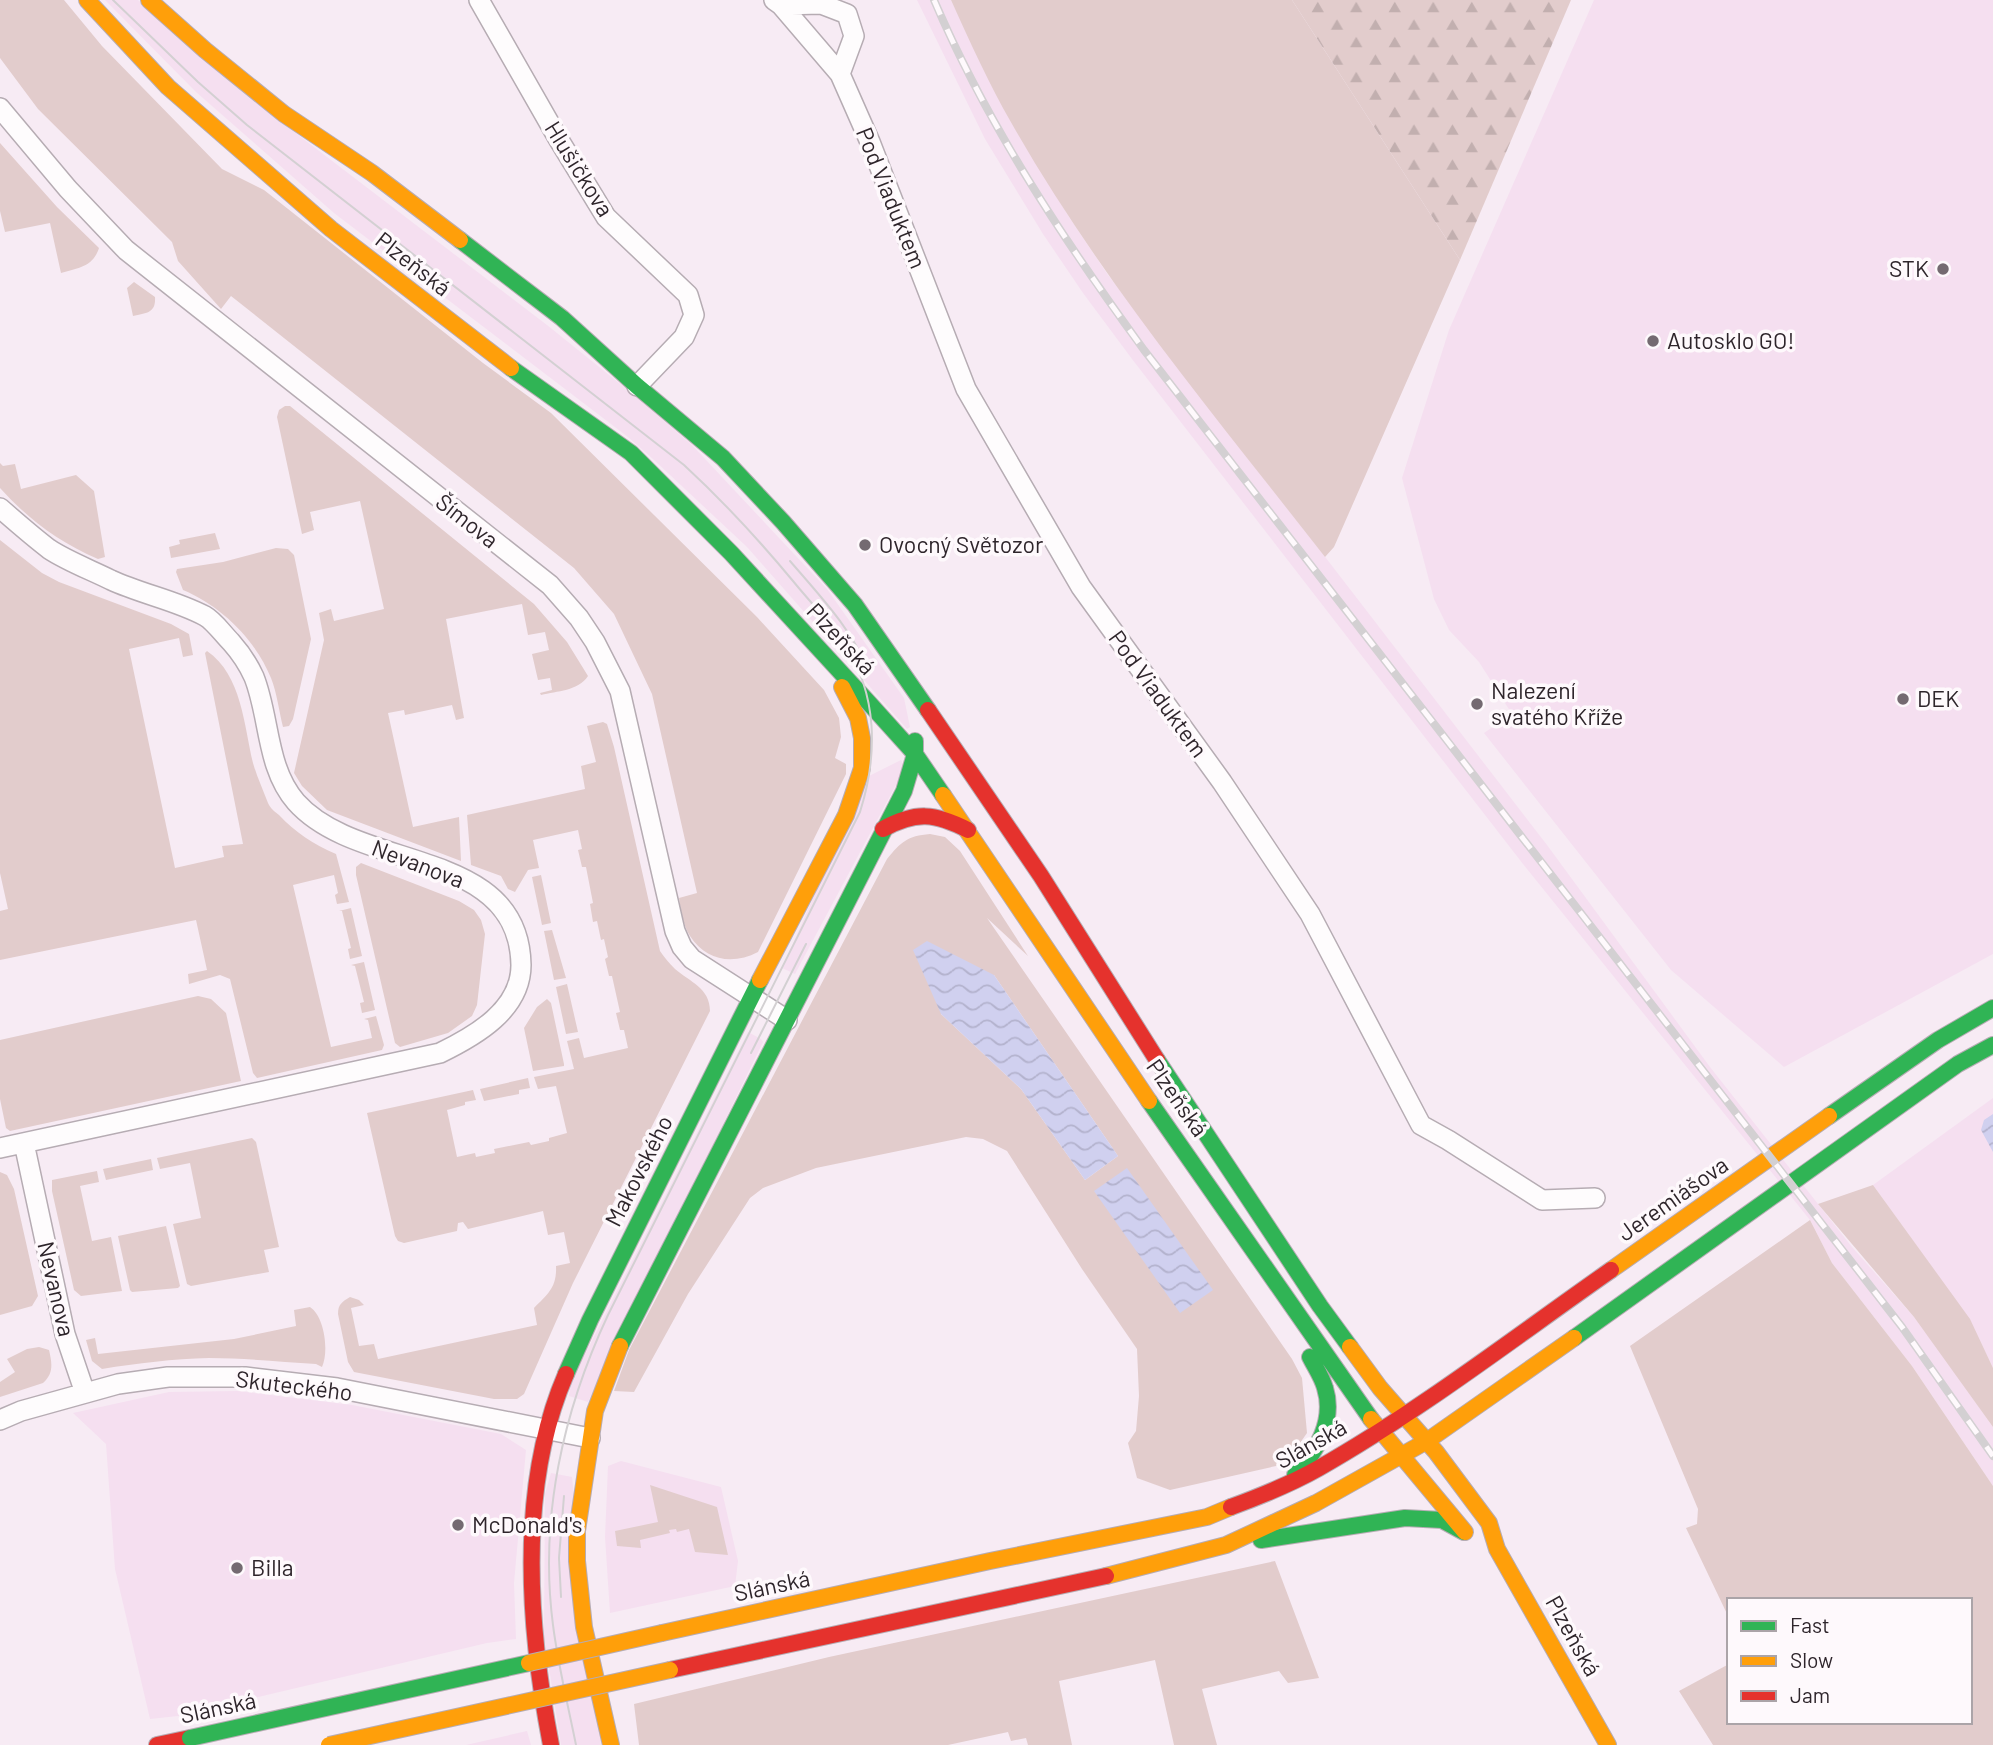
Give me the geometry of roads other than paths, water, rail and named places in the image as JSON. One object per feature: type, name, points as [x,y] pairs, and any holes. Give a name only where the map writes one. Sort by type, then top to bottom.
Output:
[{"type":"main road","name":"Plzeňská","points":[[87,0],[168,87],[321,222],[518,373],[631,453],[731,552],[915,754],[1105,1037],[1347,1387],[1465,1532],[1497,1549]]},
{"type":"main road","name":"Plzeňská","points":[[149,0],[284,114],[372,173],[562,318],[723,458],[855,605],[1041,876],[1138,1031],[1320,1306],[1489,1524],[1497,1549],[1608,1745]]},
{"type":"main road","name":"Makovského","points":[[551,1745],[532,1595],[535,1485],[547,1429],[561,1386],[590,1320],[751,997],[846,815],[862,768],[862,738],[858,718],[847,695],[818,649]]},
{"type":"main road","points":[[611,1745],[584,1627],[577,1561],[576,1531],[595,1411],[619,1347],[904,791],[915,754],[914,689]]},
{"type":"main road","points":[[862,768],[889,756],[915,754],[967,766]]},
{"type":"main road","points":[[883,829],[906,816],[921,815],[945,817],[969,831]]},
{"type":"main road","name":"Jeremiášova","points":[[1381,1430],[1938,1040],[1993,1009]]},
{"type":"main road","points":[[1226,1545],[1316,1503],[1427,1441],[1958,1064],[1993,1045]]},
{"type":"main road","points":[[1270,1276],[1324,1387],[1327,1406],[1324,1425],[1315,1448],[1301,1469],[1280,1488]]},
{"type":"main road","name":"Slánská","points":[[157,1745],[990,1561],[1207,1517],[1280,1488],[1318,1469],[1381,1430]]},
{"type":"main road","points":[[329,1745],[1112,1575],[1226,1545],[1405,1518],[1442,1520],[1465,1532]]},
{"type":"street","name":"Hlušičkova","points":[[479,0],[559,140],[607,217],[688,295],[694,315],[684,337],[637,386]]},
{"type":"street","name":"Pod Viaduktem","points":[[778,3],[821,4],[847,14],[854,36],[840,74]]},
{"type":"street","name":"Pod Viaduktem","points":[[778,3],[840,74],[870,142],[966,389],[1081,587],[1222,782],[1310,914],[1421,1125],[1542,1200],[1595,1198]]},
{"type":"street","name":"Šímova","points":[[0,108],[68,189],[125,250],[550,585],[579,618],[595,642],[620,691],[675,931],[682,947],[692,959],[787,1020]]},
{"type":"street","name":"Nevanova","points":[[0,508],[51,550],[112,580],[207,616],[233,645],[254,676],[277,770],[295,801],[326,827],[358,842],[444,870],[491,894],[509,915],[520,942],[521,969],[513,998],[488,1026],[440,1053],[0,1148]]},
{"type":"street","name":"Nevanova","points":[[24,1143],[65,1334],[85,1393]]},
{"type":"street","name":"Skuteckého","points":[[0,1420],[21,1411],[118,1384],[168,1377],[245,1377],[337,1388],[590,1438]]},
{"type":"water","points":[[927,941],[994,975],[1118,1156],[1085,1180],[1021,1089],[941,1014],[913,950]]},
{"type":"water","points":[[1993,1114],[1993,1152],[1981,1130],[1984,1120]]},
{"type":"water","points":[[1127,1168],[1213,1290],[1180,1313],[1094,1191]]},
{"type":"tram line","points":[[113,0],[247,125],[684,465],[754,536],[826,619],[855,663],[869,704],[872,747],[860,812],[608,1315],[578,1389],[567,1427],[552,1505],[549,1585],[558,1655],[576,1745]]},
{"type":"tram line","points":[[790,561],[824,600],[854,641],[869,672]]},
{"type":"tram line","points":[[751,1053],[806,944]]},
{"type":"tram line","points":[[561,1597],[559,1558],[564,1496]]},
{"type":"railway","points":[[934,0],[978,92],[1029,181],[1144,350],[1902,1327],[1993,1456]]},
{"type":"place","name":"STK","points":[[1943,269]]},
{"type":"place","name":"Autosklo GO!","points":[[1653,341]]},
{"type":"place","name":"Ovocný Světozor","points":[[865,545]]},
{"type":"place","name":"DEK","points":[[1903,699]]},
{"type":"place","name":"Nalezení svatého Kříže","points":[[1477,704]]},
{"type":"place","name":"McDonald's","points":[[458,1525]]},
{"type":"place","name":"Billa","points":[[237,1568]]}]
